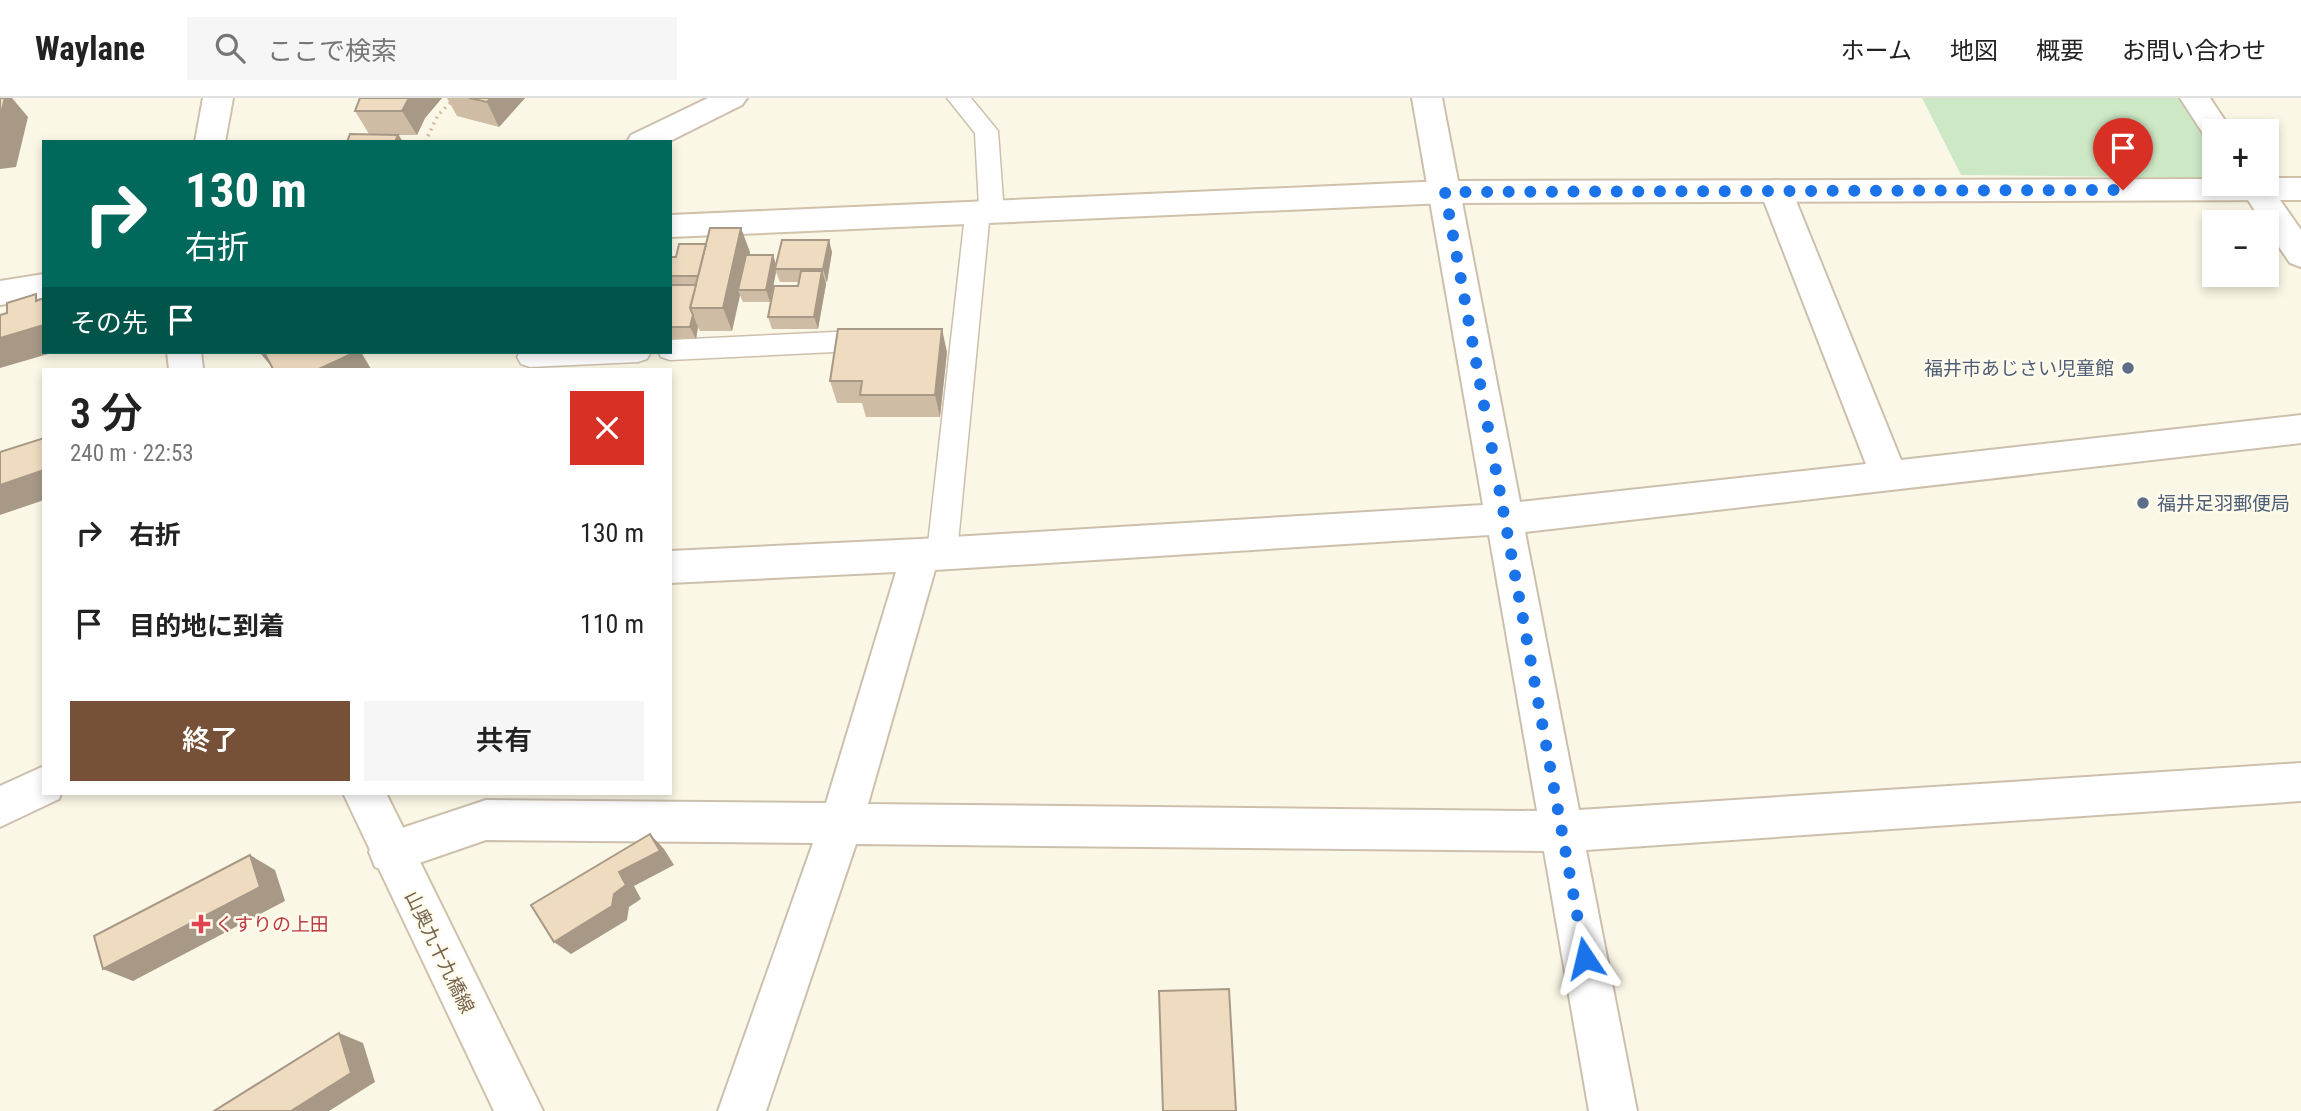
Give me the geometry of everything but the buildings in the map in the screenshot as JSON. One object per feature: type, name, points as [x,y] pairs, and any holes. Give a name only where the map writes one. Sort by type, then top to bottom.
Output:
[{"type":"street","points":[[210,140],[218,98]]},
{"type":"street","points":[[646,140],[732,98]]},
{"type":"street","points":[[1427,98],[1613,1111]]},
{"type":"street","points":[[2195,98],[2209,119]]},
{"type":"street","points":[[672,226],[1445,192],[2202,187]]},
{"type":"street","points":[[2279,188],[2301,189]]},
{"type":"street","points":[[1776,191],[1889,475]]},
{"type":"street","points":[[2261,196],[2301,255]]},
{"type":"street","points":[[0,293],[42,286]]},
{"type":"street","points":[[672,567],[1505,519],[2301,429]]},
{"type":"street","points":[[742,1111],[931,554]]},
{"type":"street","points":[[390,852],[486,820],[1562,831],[2301,782]]},
{"type":"street","points":[[0,807],[42,786]]},
{"type":"street","name":"山奥九十九橋線","points":[[364,795],[519,1111]]},
{"type":"lane","points":[[931,554],[985,214],[986,131],[958,98]]},
{"type":"lane","points":[[939,337],[966,335]]},
{"type":"lane","points":[[672,350],[899,339]]},
{"type":"lane","points":[[529,359],[607,354]]},
{"type":"path","points":[[426,140],[438,115],[455,98]]},
{"type":"green space","points":[[1922,98],[2181,98],[2202,128],[2202,178],[1961,175]]},
{"type":"place","name":"福井市あじさい児童館","points":[[2128,368]]},
{"type":"place","name":"福井足羽郵便局","points":[[2143,503]]},
{"type":"place","name":"くすりの上田","points":[[201,924]]},
{"type":"route","points":[[1585,958],[1445,192],[2123,190]]}]
